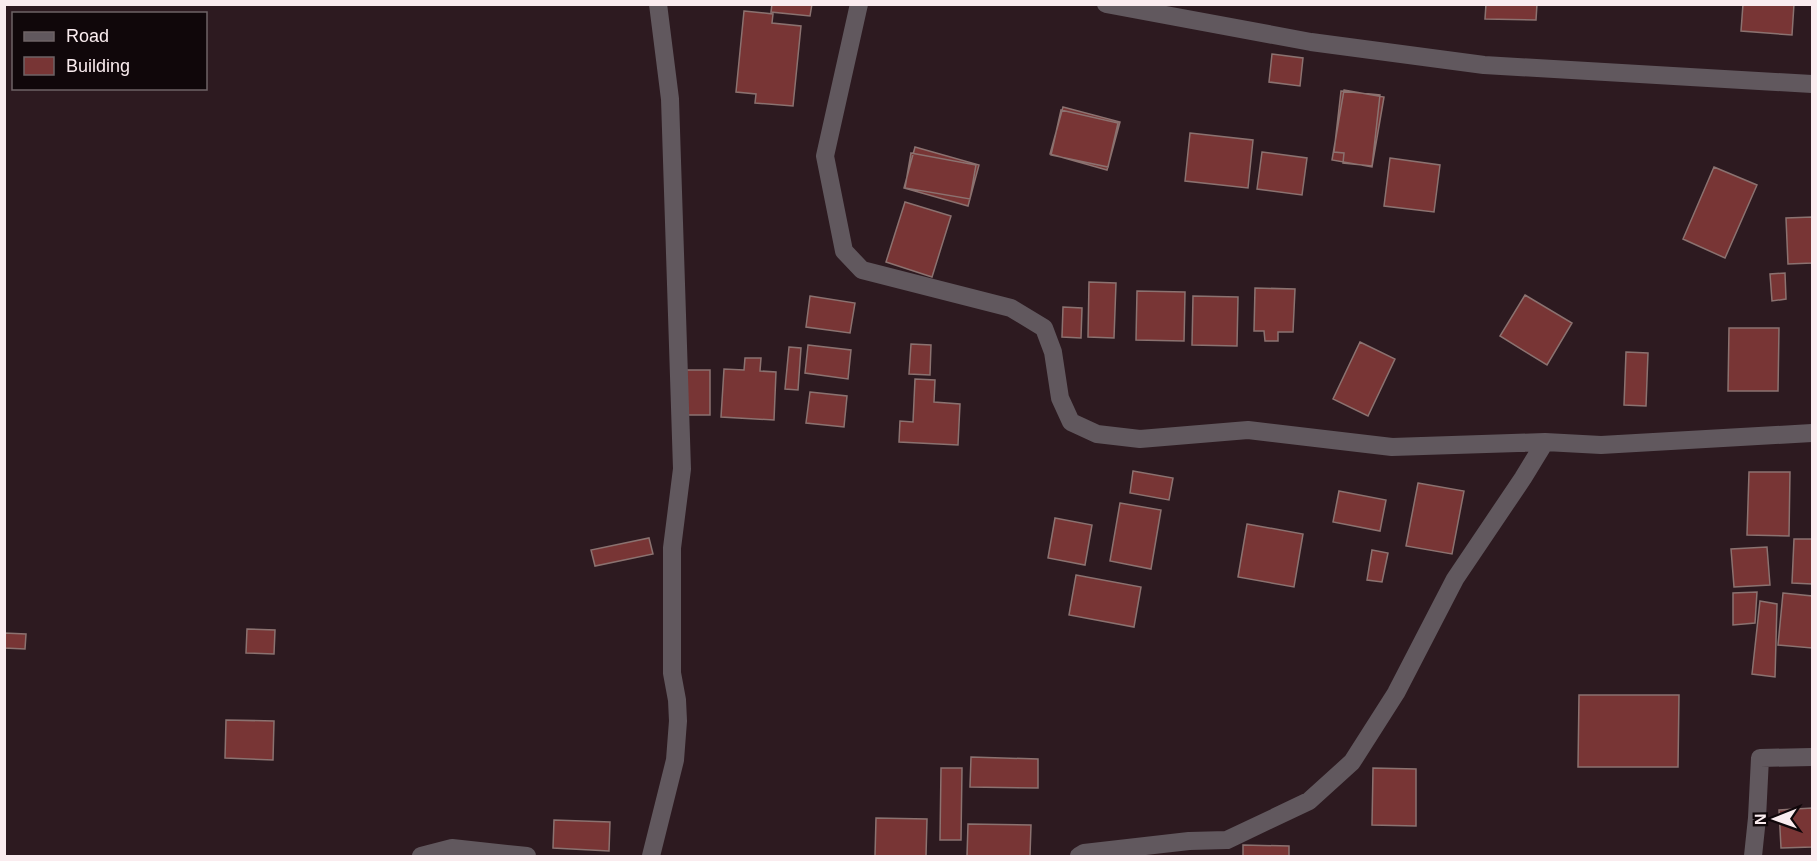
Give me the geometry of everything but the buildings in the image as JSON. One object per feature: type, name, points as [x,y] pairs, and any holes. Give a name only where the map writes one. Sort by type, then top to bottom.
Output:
[{"type":"street","points":[[651,856],[675,760],[678,721],[672,673],[672,548],[682,469],[670,99],[658,4]]},
{"type":"street","points":[[859,4],[825,156],[844,251],[862,270],[1011,308],[1044,328],[1053,352],[1060,398],[1071,422],[1097,434],[1140,439],[1248,430],[1392,447],[1545,442],[1601,445],[1812,433]]},
{"type":"street","points":[[1106,4],[1311,42],[1484,65],[1812,84]]},
{"type":"street","points":[[1079,856],[1084,853],[1189,842],[1228,848],[1309,801],[1352,762],[1396,693],[1455,579],[1545,442]]},
{"type":"street","points":[[1753,856],[1760,758],[1812,757]]},
{"type":"street","points":[[1173,856],[1189,842]]},
{"type":"street","points":[[421,856],[452,848],[527,856]]}]
